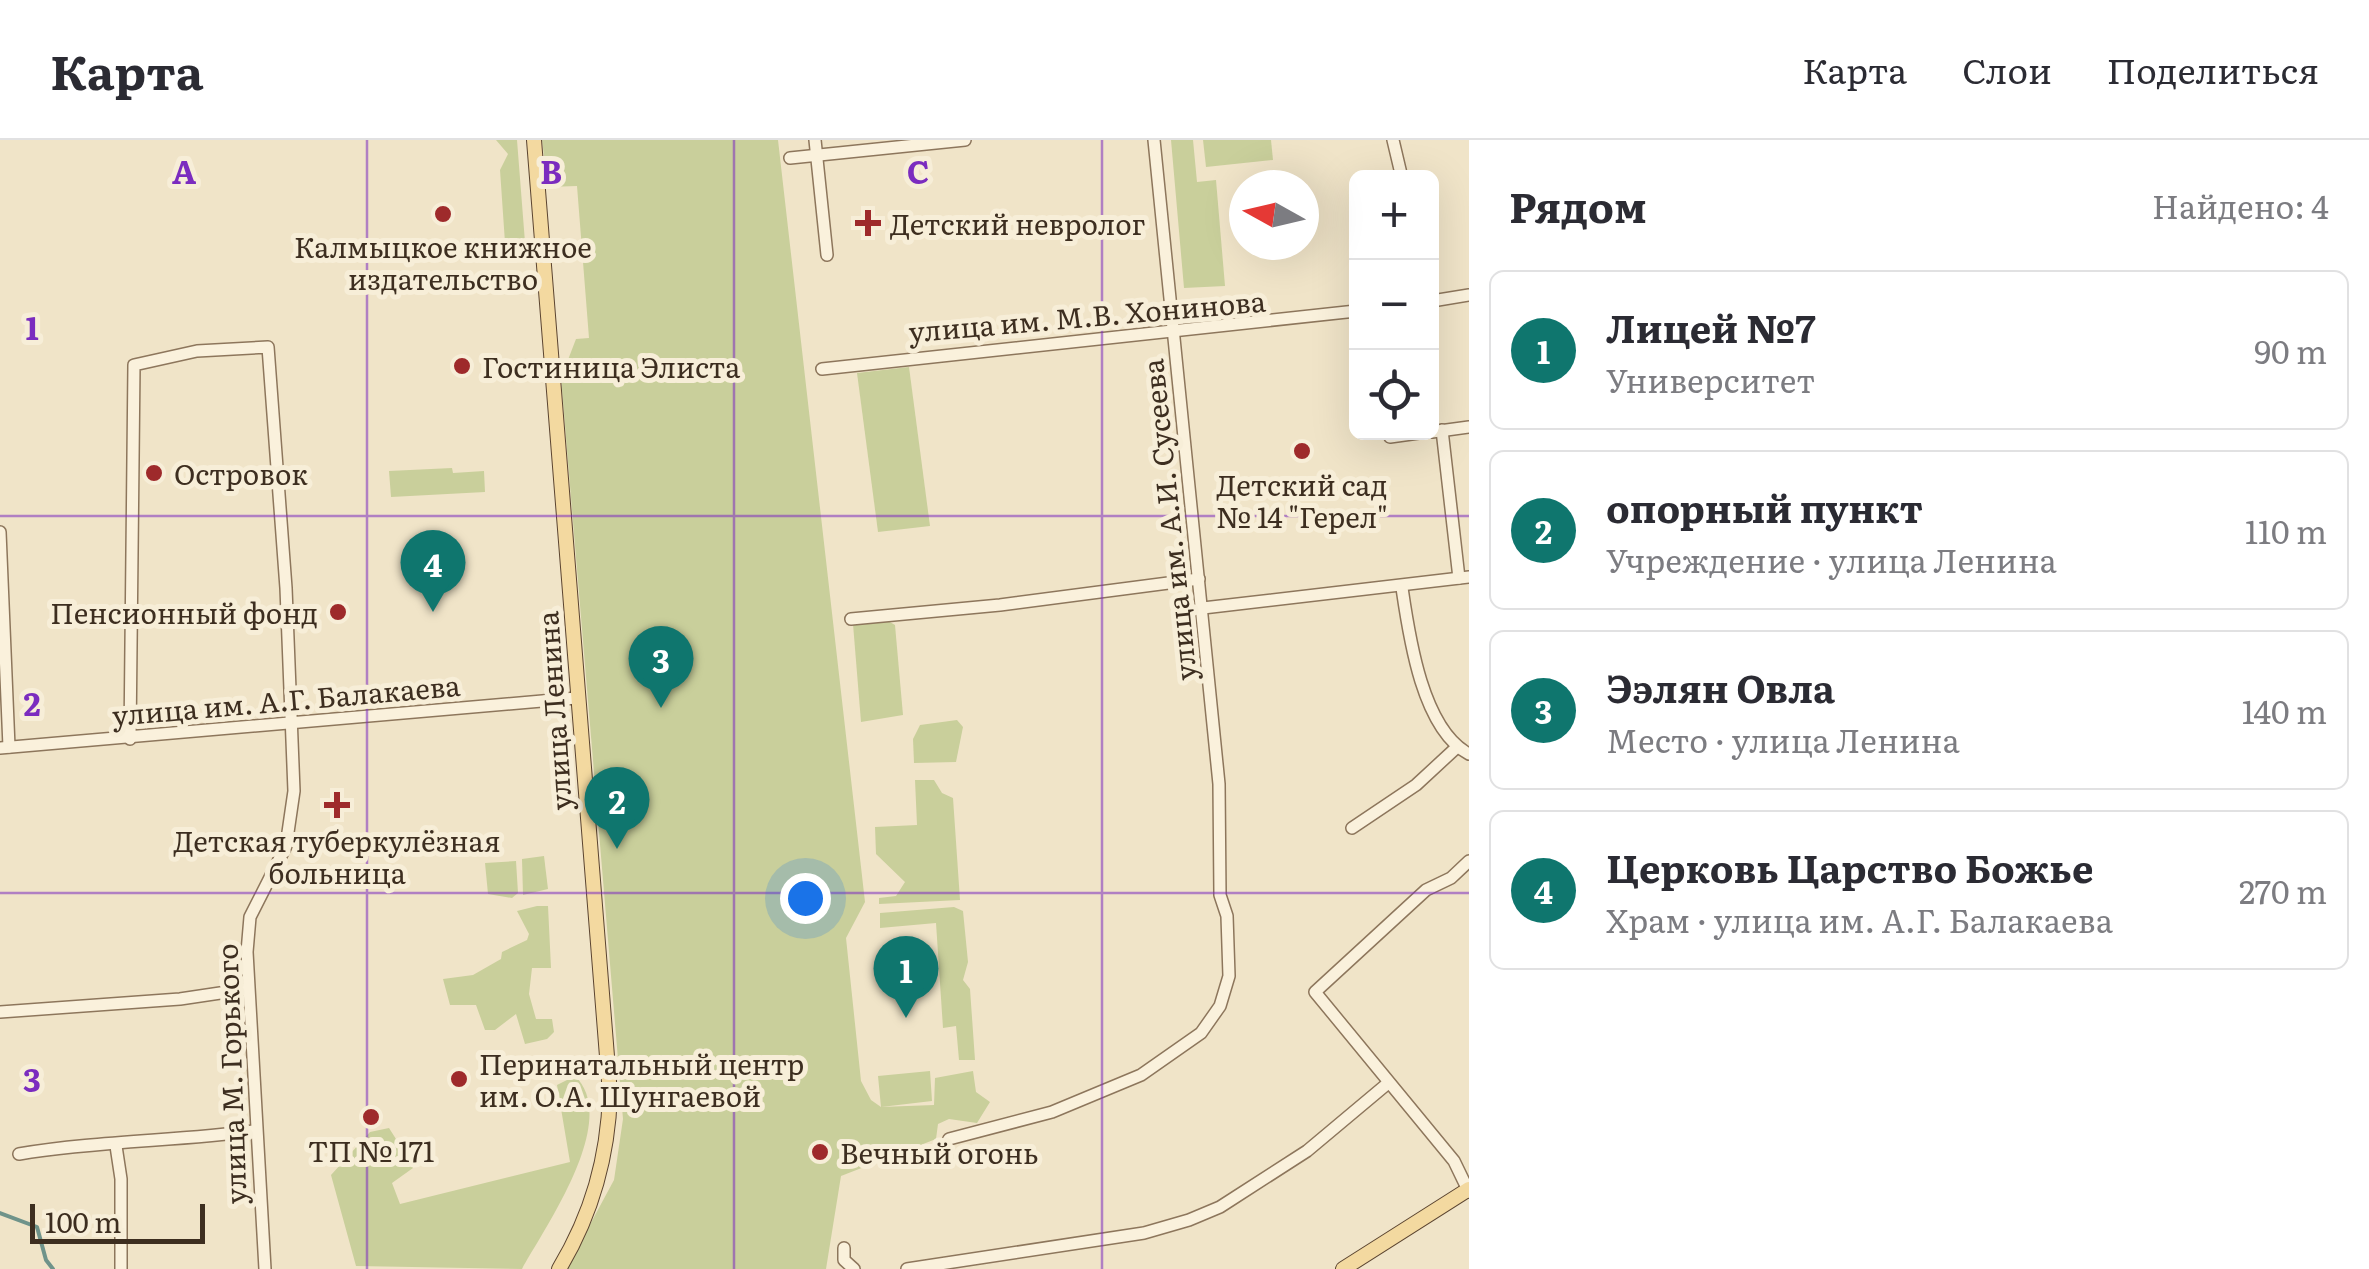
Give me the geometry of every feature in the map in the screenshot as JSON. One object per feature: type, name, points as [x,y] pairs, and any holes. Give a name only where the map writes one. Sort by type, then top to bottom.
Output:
[{"type":"main road","name":"улица Ленина","points":[[534,140],[576,698],[608,1049],[608,1140],[596,1192],[559,1269]]},
{"type":"main road","points":[[1353,1266],[1469,1190]]},
{"type":"street","points":[[815,140],[827,254]]},
{"type":"street","points":[[790,158],[965,140]]},
{"type":"street","name":"улица им. А.И. Сусеева","points":[[949,1139],[1052,1112],[1141,1075],[1190,1043],[1209,1024],[1224,997],[1230,962],[1227,916],[1220,895],[1220,784],[1154,140]]},
{"type":"street","points":[[1393,140],[1400,170]]},
{"type":"street","points":[[1439,300],[1469,295]]},
{"type":"street","name":"улица им. М.В. Хонинова","points":[[822,369],[1349,312]]},
{"type":"street","name":"улица М. Горького","points":[[130,739],[134,366],[197,351],[268,347],[294,723],[294,791],[286,846],[250,917],[246,989],[265,1269]]},
{"type":"street","points":[[1439,431],[1469,427]]},
{"type":"street","points":[[1203,608],[1402,588],[1464,577],[1435,440]]},
{"type":"street","points":[[0,532],[5,747]]},
{"type":"street","points":[[851,618],[1000,606],[1199,579]]},
{"type":"street","points":[[1402,588],[1408,634],[1428,703],[1456,748],[1469,754]]},
{"type":"street","name":"улица им. А.Г. Балакаева","points":[[5,747],[576,698]]},
{"type":"street","points":[[1352,828],[1416,784],[1456,748]]},
{"type":"street","points":[[1469,860],[1451,878],[1426,890],[1315,992],[1454,1161],[1469,1190]]},
{"type":"street","points":[[0,1012],[180,999],[246,989]]},
{"type":"street","points":[[906,1269],[1144,1233],[1189,1220],[1220,1207],[1307,1151],[1388,1084]]},
{"type":"street","points":[[20,1154],[78,1144],[116,1146],[254,1131]]},
{"type":"street","points":[[116,1146],[121,1269]]},
{"type":"street","points":[[844,1248],[844,1260],[854,1269]]},
{"type":"green space","points":[[496,140],[517,140],[526,255],[506,257],[500,170],[508,154]]},
{"type":"green space","points":[[542,140],[778,140],[865,902],[846,938],[861,1081],[871,1100],[881,1107],[934,1105],[935,1078],[973,1071],[976,1092],[990,1102],[977,1123],[949,1119],[938,1124],[936,1139],[841,1176],[826,1269],[566,1269],[614,1180],[623,1119],[561,378],[576,339],[589,338],[577,186],[548,187]]},
{"type":"green space","points":[[1171,140],[1193,140],[1197,182],[1216,180],[1225,286],[1184,288]]},
{"type":"green space","points":[[1203,140],[1271,140],[1273,160],[1206,167]]},
{"type":"green space","points":[[909,367],[930,526],[878,532],[857,373]]},
{"type":"green space","points":[[452,468],[453,473],[484,471],[485,492],[391,497],[389,471]]},
{"type":"green space","points":[[888,621],[895,625],[903,715],[861,722],[853,624]]},
{"type":"green space","points":[[957,720],[963,727],[956,762],[914,763],[913,739],[920,725]]},
{"type":"green space","points":[[915,780],[934,780],[942,793],[953,798],[960,900],[879,904],[879,898],[896,896],[905,882],[876,854],[875,827],[917,825]]},
{"type":"green space","points":[[544,856],[548,889],[523,895],[522,859]]},
{"type":"green space","points":[[516,861],[518,893],[512,898],[488,894],[485,863]]},
{"type":"green space","points":[[548,906],[551,968],[532,968],[529,994],[536,1019],[552,1019],[554,1032],[547,1039],[525,1044],[516,1014],[495,1030],[485,1030],[476,1005],[450,1005],[443,979],[473,975],[501,959],[502,952],[527,940],[529,934],[517,911]]},
{"type":"green space","points":[[954,907],[963,911],[968,962],[963,980],[970,989],[975,1060],[959,1060],[956,1026],[943,1028],[936,923],[880,928],[880,913]]},
{"type":"green space","points":[[930,1071],[932,1101],[881,1107],[878,1076]]},
{"type":"green space","points":[[575,1076],[587,1095],[585,1145],[561,1201],[522,1269],[356,1266],[331,1175],[370,1132],[389,1128],[396,1139],[410,1138],[413,1168],[392,1183],[400,1204],[570,1162],[557,1085]]},
{"type":"waterway","points":[[0,1213],[37,1227],[46,1260],[53,1269]]},
{"type":"place","name":"Калмыцкое книжное издательство","points":[[443,214]]},
{"type":"place","name":"Детский невролог","points":[[868,223]]},
{"type":"place","name":"Гостиница Элиста","points":[[462,366]]},
{"type":"place","name":"Детский сад № 14 \"Герел\"","points":[[1302,451]]},
{"type":"place","name":"Островок","points":[[154,473]]},
{"type":"place","name":"Пенсионный фонд","points":[[338,612]]},
{"type":"place","name":"Церковь Царство Божье","points":[[433,612]]},
{"type":"place","name":"Ээлян Овла","points":[[661,708]]},
{"type":"place","name":"Детская туберкулёзная больница","points":[[337,805]]},
{"type":"place","name":"опорный пункт","points":[[617,849]]},
{"type":"place","name":"Лицей №7","points":[[906,1018]]},
{"type":"place","name":"Перинатальный центр им. О.А. Шунгаевой","points":[[459,1079]]},
{"type":"place","name":"ТП № 171","points":[[371,1117]]},
{"type":"place","name":"Вечный огонь","points":[[820,1152]]}]
